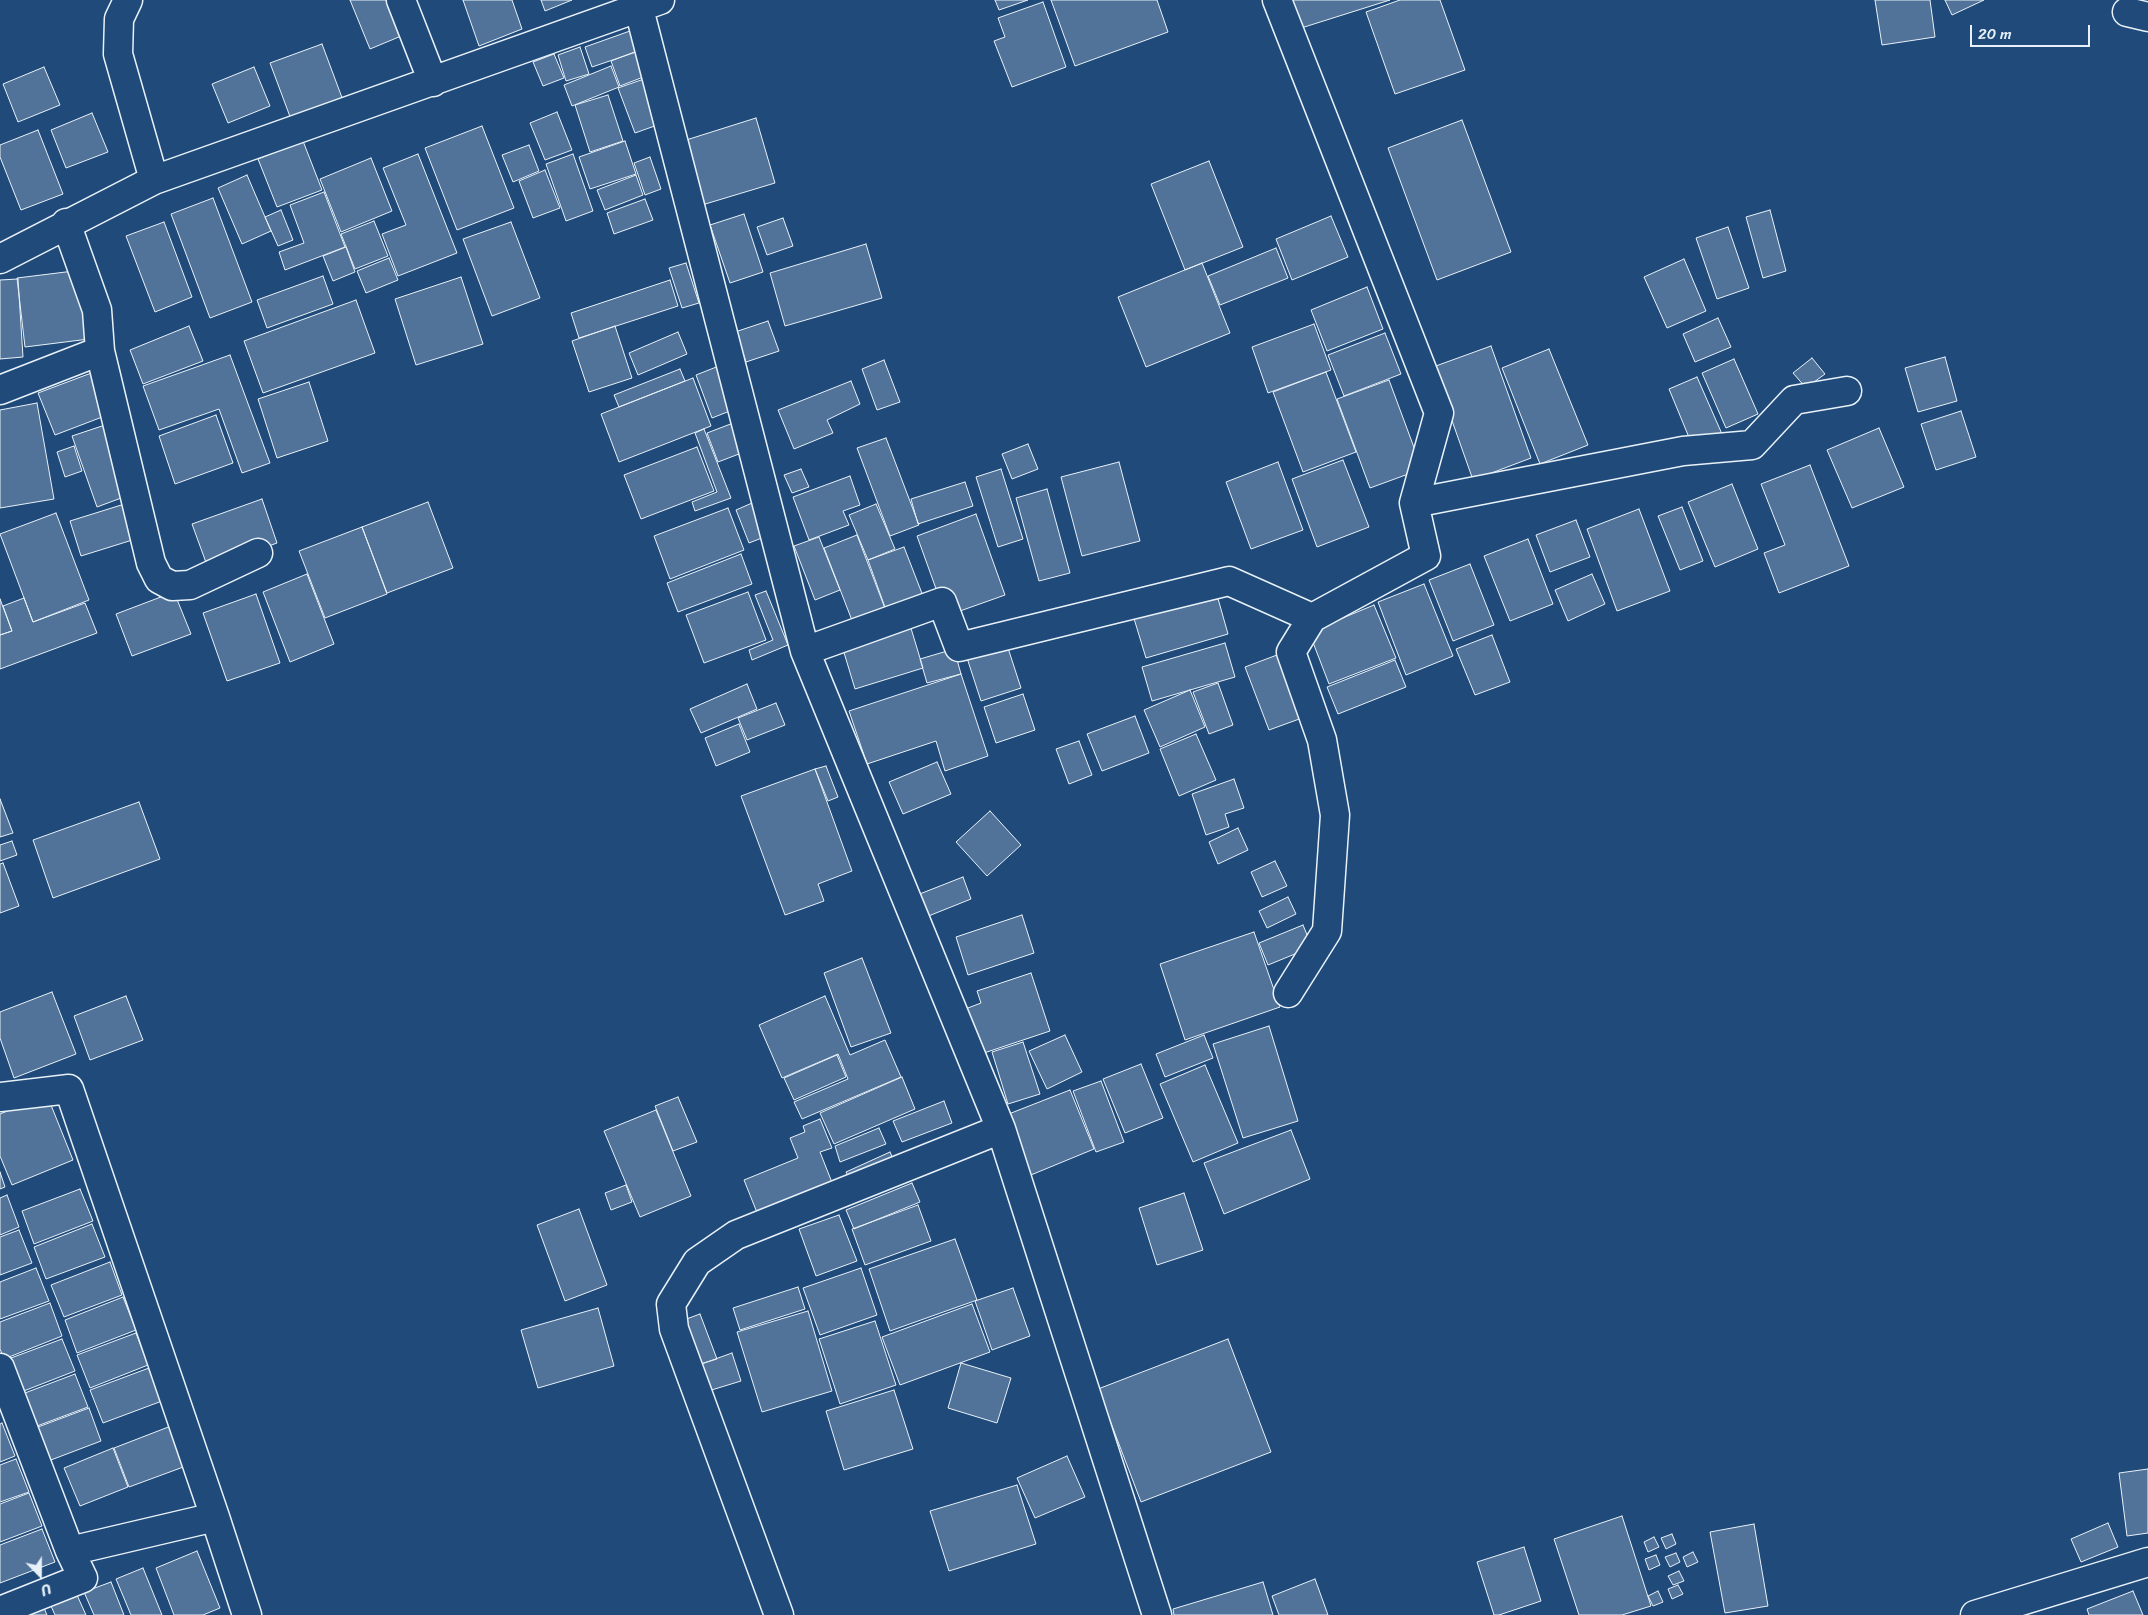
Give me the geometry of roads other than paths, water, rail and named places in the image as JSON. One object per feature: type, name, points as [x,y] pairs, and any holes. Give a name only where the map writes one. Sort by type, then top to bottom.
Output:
[{"type":"street","points":[[128,0],[119,19],[118,54],[154,180]]},
{"type":"street","points":[[402,0],[434,82]]},
{"type":"street","points":[[1277,0],[1439,413],[1414,504],[1426,556],[1312,618],[1291,652],[1322,740],[1334,815],[1327,931],[1288,993]]},
{"type":"street","points":[[0,258],[154,180],[650,4],[805,651],[1001,1129],[1158,1615]]},
{"type":"street","points":[[66,223],[97,310],[100,351],[151,563],[159,579],[172,586],[190,585],[258,553]]},
{"type":"street","points":[[0,390],[100,351]]},
{"type":"street","points":[[1414,504],[1684,451],[1752,445],[1794,400],[1847,390]]},
{"type":"street","points":[[805,651],[942,602],[959,647],[1228,581],[1312,618]]},
{"type":"street","points":[[0,1097],[69,1089],[247,1615]]},
{"type":"street","points":[[779,1615],[674,1329],[670,1304],[697,1262],[736,1235],[1001,1129]]},
{"type":"street","points":[[0,1368],[70,1550],[83,1578],[0,1611]]},
{"type":"street","points":[[70,1550],[215,1517]]},
{"type":"street","points":[[1975,1615],[2148,1562]]}]
